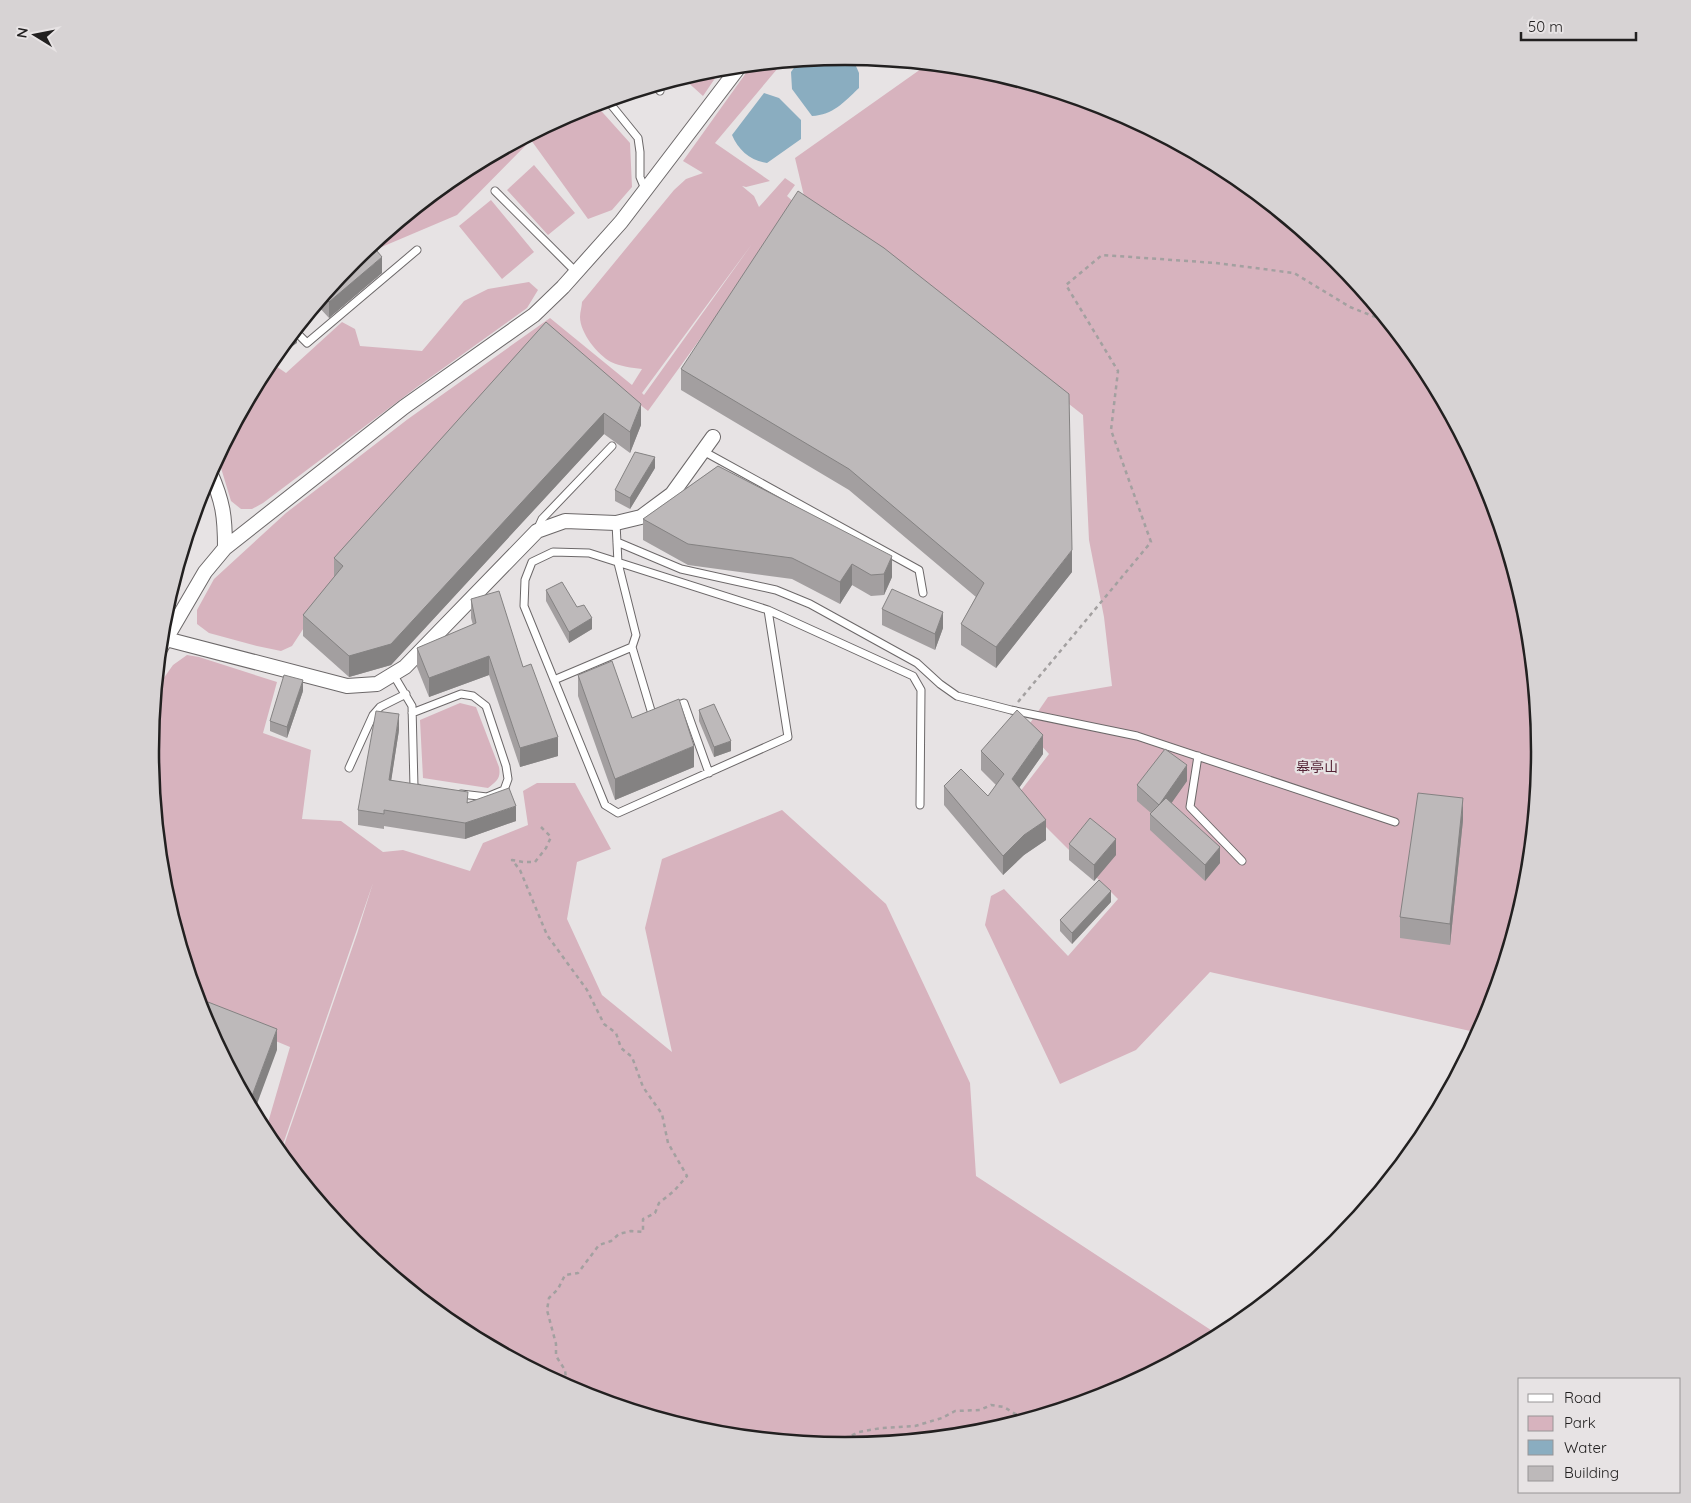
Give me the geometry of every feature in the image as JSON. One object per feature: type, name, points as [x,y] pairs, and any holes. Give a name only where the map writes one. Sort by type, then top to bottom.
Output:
[{"type":"street","points":[[170,632],[204,572],[226,548],[404,407],[534,315],[576,272],[620,222],[733,75]]},
{"type":"street","points":[[168,645],[348,686],[377,684],[405,667],[537,531],[565,521],[616,523],[641,517],[672,494],[713,437]]},
{"type":"street","points":[[214,482],[221,497],[225,521],[226,548]]},
{"type":"lane","points":[[612,106],[638,138],[640,176],[646,189]]},
{"type":"lane","points":[[496,190],[576,272]]},
{"type":"lane","points":[[300,336],[307,343],[417,250]]},
{"type":"lane","points":[[537,531],[542,519],[612,446]]},
{"type":"lane","points":[[703,451],[919,570],[924,593]]},
{"type":"lane","points":[[616,523],[618,562],[636,635],[632,647],[652,714],[660,712]]},
{"type":"lane","points":[[617,542],[681,569],[776,590],[810,604],[917,662],[940,684],[957,696],[1011,710],[1137,736],[1395,822]]},
{"type":"lane","points":[[768,610],[788,737],[618,814],[605,805],[524,606],[525,580],[532,562],[553,552],[589,553],[768,610],[913,676],[921,690],[920,805]]},
{"type":"lane","points":[[554,680],[632,647]]},
{"type":"lane","points":[[393,674],[412,706],[414,787],[426,791]]},
{"type":"lane","points":[[349,768],[373,715],[380,707],[406,694]]},
{"type":"lane","points":[[412,713],[461,694],[473,696],[486,706],[506,766],[508,779],[504,790],[487,797],[452,794]]},
{"type":"lane","points":[[668,709],[684,703],[709,773]]},
{"type":"lane","points":[[1198,756],[1190,807],[1242,861]]},
{"type":"path","points":[[1011,710],[1151,542],[1111,430],[1118,371],[1066,285],[1102,255],[1216,262],[1294,273],[1350,308],[1377,318]]},
{"type":"path","points":[[541,827],[551,837],[546,848],[535,862],[512,860],[520,870],[547,935],[587,990],[604,1024],[616,1033],[621,1048],[632,1057],[643,1087],[662,1114],[668,1143],[687,1176],[660,1203],[655,1214],[643,1219],[643,1232],[631,1231],[619,1234],[611,1242],[599,1245],[578,1273],[565,1275],[558,1289],[549,1298],[547,1310],[556,1344],[556,1356],[565,1370],[566,1378]]},
{"type":"path","points":[[846,1438],[859,1432],[881,1428],[915,1426],[942,1418],[956,1411],[980,1410],[991,1406],[1004,1407],[1019,1416]]},
{"type":"green space","points":[[777,69],[715,143],[770,181],[746,187],[742,186],[754,196],[759,207],[785,178],[795,185],[787,196],[797,205],[648,411],[554,337],[326,594],[292,646],[281,651],[257,646],[209,633],[197,624],[197,610],[214,579],[286,513],[408,419],[550,318],[632,385],[642,369],[618,365],[606,359],[595,349],[586,336],[581,323],[582,302],[674,190],[686,179],[703,173],[683,161],[746,73]],"holes":[[[752,244],[644,395],[642,393]]]},
{"type":"green space","name":"皋亭山","points":[[920,69],[979,78],[1023,88],[1066,101],[1108,117],[1189,157],[1227,181],[1298,235],[1362,299],[1390,334],[1440,408],[1480,489],[1496,531],[1509,574],[1526,662],[1531,707],[1532,752],[1531,796],[1526,841],[1509,929],[1496,972],[1472,1031],[1210,972],[1136,1050],[1060,1084],[985,925],[991,896],[1004,889],[1068,956],[1118,899],[1016,797],[1049,754],[1026,729],[1048,697],[1112,686],[1104,617],[1089,540],[1083,415],[804,196],[795,158]]},
{"type":"green space","points":[[716,77],[703,96],[689,83]]},
{"type":"green space","points":[[601,110],[630,143],[632,187],[612,210],[588,219],[532,141]]},
{"type":"green space","points":[[527,144],[457,215],[379,248],[428,207],[464,181]]},
{"type":"green space","points":[[534,165],[575,213],[548,235],[507,190]]},
{"type":"green space","points":[[491,200],[534,252],[502,279],[459,226]]},
{"type":"green space","points":[[529,282],[538,290],[527,308],[417,387],[263,503],[252,509],[241,509],[231,501],[221,468],[251,408],[277,367],[286,373],[342,322],[355,329],[360,346],[422,351],[464,301],[488,289]]},
{"type":"green space","points":[[187,655],[199,657],[277,682],[263,733],[311,750],[302,819],[341,821],[383,852],[403,850],[470,871],[483,843],[528,825],[523,791],[537,783],[575,783],[611,849],[577,862],[567,919],[602,995],[672,1052],[645,928],[662,859],[782,810],[886,904],[970,1083],[976,1176],[1213,1331],[1149,1367],[1108,1386],[1066,1402],[1023,1415],[935,1432],[890,1437],[846,1438],[801,1437],[712,1425],[668,1415],[625,1402],[583,1386],[542,1367],[502,1346],[464,1322],[393,1268],[360,1237],[329,1204],[284,1145],[373,883],[283,1144],[268,1122],[290,1047],[211,1014],[195,972],[182,929],[172,885],[160,796],[160,707],[163,679],[173,665]]},
{"type":"green space","points":[[460,703],[476,707],[499,767],[498,779],[488,788],[423,778],[420,720]]},
{"type":"water","points":[[856,65],[859,73],[859,88],[843,103],[832,110],[812,116],[792,89],[791,72],[795,67],[801,66]]},
{"type":"water","points":[[764,93],[779,98],[801,120],[801,139],[767,163],[750,157],[741,150],[732,135]]},
{"type":"building","points":[[798,191],[884,248],[1069,394],[1072,550],[996,647],[961,624],[984,583],[849,469],[681,369]]},
{"type":"building","points":[[377,250],[382,257],[329,302],[329,299]]},
{"type":"building","points":[[546,322],[641,404],[630,432],[604,413],[391,644],[349,656],[303,615],[343,566],[334,558]]},
{"type":"building","points":[[635,452],[655,457],[630,498],[615,490]]},
{"type":"building","points":[[718,466],[892,556],[884,574],[871,575],[852,564],[840,582],[792,558],[688,544],[643,519]]},
{"type":"building","points":[[562,582],[577,607],[584,605],[592,618],[569,632],[546,590]]},
{"type":"building","points":[[892,589],[943,612],[935,634],[882,609]]},
{"type":"building","points":[[499,591],[523,667],[531,664],[558,737],[520,748],[489,656],[429,678],[417,648],[476,623],[471,599]]},
{"type":"building","points":[[612,661],[632,718],[679,699],[694,746],[615,779],[578,675]]},
{"type":"building","points":[[284,675],[303,680],[287,727],[270,721]]},
{"type":"building","points":[[714,704],[731,741],[714,747],[699,710]]},
{"type":"building","points":[[1017,710],[1043,735],[1012,779],[1046,820],[1024,835],[1003,856],[944,786],[961,769],[988,796],[1004,774],[981,751]]},
{"type":"building","points":[[376,711],[399,714],[389,780],[468,792],[467,803],[509,788],[516,806],[465,823],[384,810],[384,814],[358,810]]},
{"type":"building","points":[[1165,749],[1187,765],[1159,805],[1137,785]]},
{"type":"building","points":[[1418,793],[1463,798],[1450,924],[1400,917]]},
{"type":"building","points":[[1166,798],[1220,847],[1205,865],[1150,814]]},
{"type":"building","points":[[1090,818],[1116,839],[1094,865],[1069,844]]},
{"type":"building","points":[[1099,880],[1111,891],[1072,933],[1060,920]]},
{"type":"building","points":[[208,1002],[277,1029],[252,1096],[230,1055],[207,1004]]}]
